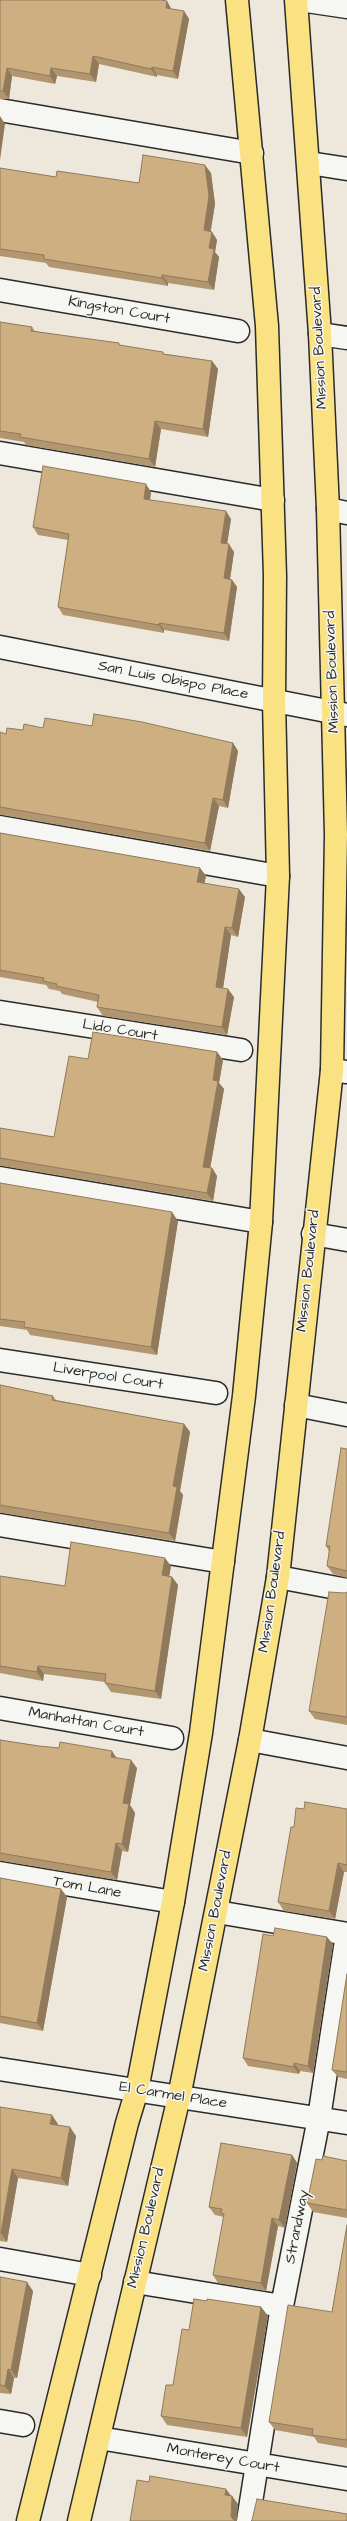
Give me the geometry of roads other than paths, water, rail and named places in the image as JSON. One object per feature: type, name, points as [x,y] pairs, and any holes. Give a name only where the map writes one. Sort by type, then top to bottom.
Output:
[{"type":"main road","points":[[28,2521],[127,2123],[137,2090],[173,1902],[201,1733],[244,1396],[261,1222],[278,876],[274,701],[275,576],[267,326],[237,0]]},
{"type":"main road","name":"Mission Boulevard","points":[[79,2521],[179,2097],[250,1740],[278,1577],[313,1234],[339,1071],[341,888],[338,511],[320,334],[309,163],[296,0]]},
{"type":"street","points":[[300,0],[347,7]]},
{"type":"street","points":[[0,110],[252,153]]},
{"type":"street","points":[[309,163],[347,169]]},
{"type":"street","name":"Kingston Court","points":[[0,290],[238,331]]},
{"type":"street","points":[[320,334],[347,338]]},
{"type":"street","points":[[0,453],[273,500]]},
{"type":"street","name":"San Luis Obispo Place","points":[[0,647],[340,713]]},
{"type":"street","points":[[0,827],[278,876]]},
{"type":"street","name":"Lido Court","points":[[0,1012],[241,1050]]},
{"type":"street","points":[[0,1178],[261,1222]]},
{"type":"street","points":[[313,1234],[347,1240]]},
{"type":"street","name":"Liverpool Court","points":[[0,1360],[216,1393]]},
{"type":"street","points":[[296,1405],[347,1414]]},
{"type":"street","points":[[0,1525],[223,1562]]},
{"type":"street","points":[[278,1577],[347,1590]]},
{"type":"street","name":"Manhattan Court","points":[[0,1708],[172,1738]]},
{"type":"street","points":[[250,1740],[347,1758]]},
{"type":"street","name":"Tom Lane","points":[[0,1873],[173,1902]]},
{"type":"street","points":[[217,1912],[347,1934]]},
{"type":"street","name":"Strandway","points":[[248,2521],[282,2306],[319,2118],[347,1934]]},
{"type":"street","name":"El Carmel Place","points":[[0,2069],[347,2123]]},
{"type":"street","points":[[0,2259],[90,2275]]},
{"type":"street","points":[[135,2282],[282,2306]]},
{"type":"street","points":[[0,2421],[23,2425]]},
{"type":"street","name":"Monterey Court","points":[[99,2438],[257,2466],[347,2479]]}]
